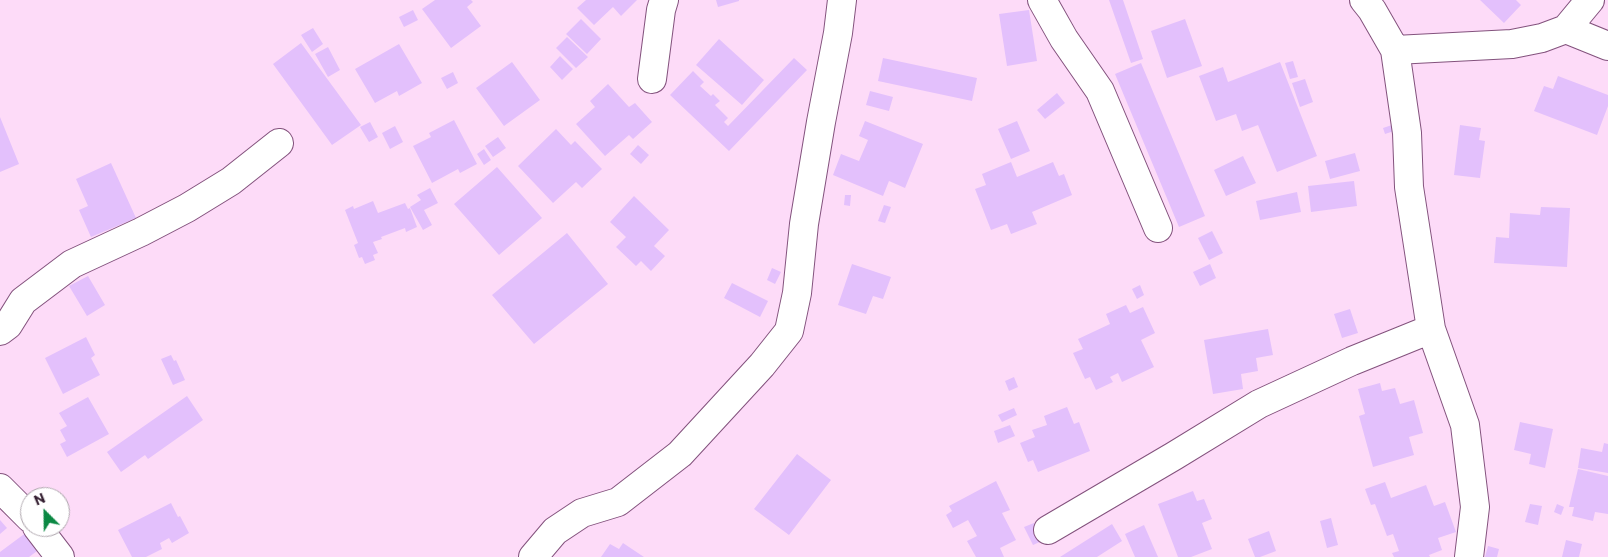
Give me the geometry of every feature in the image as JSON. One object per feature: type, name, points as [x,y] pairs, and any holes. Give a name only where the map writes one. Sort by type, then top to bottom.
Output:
[{"type":"street","points":[[652,79],[664,0]]},
{"type":"street","points":[[533,557],[555,531],[582,513],[618,502],[680,454],[762,365],[789,331],[797,294],[804,224],[838,33],[842,0]]},
{"type":"street","points":[[1042,0],[1064,39],[1100,91],[1158,228]]},
{"type":"street","points":[[1364,0],[1372,10],[1394,50],[1407,133],[1409,187],[1431,329],[1465,425],[1475,507],[1469,557]]},
{"type":"street","points":[[1394,50],[1512,44],[1542,38],[1566,28],[1590,0]]},
{"type":"street","points":[[1566,28],[1608,46]]},
{"type":"street","points":[[0,332],[8,325],[23,301],[72,264],[188,208],[230,181],[279,143]]},
{"type":"street","points":[[1048,530],[1259,404],[1352,361],[1431,329]]},
{"type":"street","points":[[0,488],[20,508]]},
{"type":"street","points":[[45,537],[60,557]]},
{"type":"building","points":[[435,0],[471,0],[473,2],[467,7],[481,26],[451,48],[422,9]]},
{"type":"building","points":[[586,0],[637,0],[621,16],[613,7],[594,25],[577,8]]},
{"type":"building","points":[[716,0],[739,0],[739,1],[718,7]]},
{"type":"building","points":[[1109,0],[1123,0],[1143,59],[1131,63]]},
{"type":"building","points":[[1480,0],[1516,0],[1521,5],[1504,23]]},
{"type":"building","points":[[413,10],[418,20],[404,27],[399,17]]},
{"type":"building","points":[[1029,10],[1037,61],[1007,66],[999,14]]},
{"type":"building","points":[[581,19],[601,39],[587,54],[566,34]]},
{"type":"building","points":[[1185,19],[1202,66],[1167,78],[1151,31]]},
{"type":"building","points":[[313,28],[323,44],[312,52],[301,35]]},
{"type":"building","points":[[567,37],[588,57],[576,68],[556,48]]},
{"type":"building","points":[[719,39],[764,80],[742,105],[696,65]]},
{"type":"building","points":[[301,43],[361,125],[332,145],[273,64]]},
{"type":"building","points":[[399,44],[422,83],[399,96],[397,91],[375,103],[355,69]]},
{"type":"building","points":[[328,47],[340,70],[328,77],[315,54]]},
{"type":"building","points":[[560,56],[573,69],[562,80],[550,67]]},
{"type":"building","points":[[794,58],[807,70],[729,151],[670,95],[693,71],[704,82],[700,86],[720,101],[715,105],[728,118],[724,122],[728,126]]},
{"type":"building","points":[[883,58],[977,78],[972,101],[878,81]]},
{"type":"building","points":[[1293,61],[1298,77],[1290,79],[1285,63]]},
{"type":"building","points":[[512,62],[540,100],[504,126],[476,88]]},
{"type":"building","points":[[1280,62],[1317,156],[1277,172],[1258,125],[1242,131],[1236,114],[1216,121],[1199,76],[1223,67],[1228,82]]},
{"type":"building","points":[[1141,63],[1205,216],[1179,227],[1115,74]]},
{"type":"building","points":[[453,72],[458,83],[447,89],[441,78]]},
{"type":"building","points":[[1558,76],[1608,95],[1608,106],[1597,135],[1534,111],[1544,86],[1553,89]]},
{"type":"building","points":[[1305,79],[1313,102],[1300,107],[1292,83]]},
{"type":"building","points":[[608,84],[629,107],[635,103],[652,122],[633,139],[629,135],[605,156],[576,124],[595,107],[590,101]]},
{"type":"building","points":[[870,91],[893,97],[889,111],[866,105]]},
{"type":"building","points":[[1057,93],[1065,103],[1045,119],[1037,110]]},
{"type":"building","points":[[0,117],[19,164],[0,172]]},
{"type":"building","points":[[454,120],[477,164],[460,173],[458,169],[432,183],[413,146],[431,137],[429,133]]},
{"type":"building","points":[[865,121],[923,144],[905,188],[889,181],[883,196],[833,175],[841,154],[859,161],[868,140],[859,136]]},
{"type":"building","points":[[1017,121],[1030,151],[1011,159],[998,129]]},
{"type":"building","points":[[370,122],[378,137],[369,142],[360,127]]},
{"type":"building","points":[[1392,125],[1394,131],[1385,134],[1383,128]]},
{"type":"building","points":[[1460,125],[1481,128],[1479,140],[1485,141],[1480,178],[1454,175]]},
{"type":"building","points":[[395,126],[403,142],[390,149],[382,133]]},
{"type":"building","points":[[556,129],[571,145],[575,141],[602,169],[582,188],[576,182],[553,203],[518,166]]},
{"type":"building","points":[[498,137],[506,148],[493,157],[485,146]]},
{"type":"building","points":[[638,145],[649,155],[641,164],[630,154]]},
{"type":"building","points":[[484,149],[491,160],[484,165],[477,154]]},
{"type":"building","points":[[1355,153],[1360,171],[1330,179],[1325,161]]},
{"type":"building","points":[[1243,156],[1256,183],[1226,196],[1214,170]]},
{"type":"building","points":[[1011,162],[1017,177],[1053,162],[1059,176],[1064,174],[1072,195],[1032,212],[1037,224],[1011,234],[1007,224],[991,230],[975,189],[986,185],[982,174]]},
{"type":"building","points":[[111,163],[136,218],[91,237],[79,210],[88,206],[76,179]]},
{"type":"building","points":[[497,167],[542,218],[499,255],[454,204]]},
{"type":"building","points":[[1354,181],[1357,206],[1311,212],[1308,186]]},
{"type":"building","points":[[430,188],[438,203],[424,210],[432,225],[423,230],[410,207],[421,200],[417,195]]},
{"type":"building","points":[[1297,192],[1301,212],[1260,220],[1256,201]]},
{"type":"building","points":[[845,195],[851,195],[850,206],[844,205]]},
{"type":"building","points":[[634,196],[669,230],[654,246],[665,256],[651,271],[641,261],[636,266],[616,247],[626,237],[610,222]]},
{"type":"building","points":[[373,201],[378,213],[405,203],[408,209],[410,208],[417,227],[406,232],[405,228],[373,242],[378,253],[373,255],[375,260],[365,264],[362,257],[359,258],[354,245],[358,243],[345,210],[353,206],[354,209]]},
{"type":"building","points":[[884,205],[891,207],[885,223],[878,221]]},
{"type":"building","points":[[1541,207],[1570,208],[1567,267],[1494,263],[1496,237],[1509,238],[1510,213],[1540,215]]},
{"type":"building","points":[[1212,231],[1223,253],[1209,260],[1198,238]]},
{"type":"building","points":[[567,233],[608,284],[534,344],[492,295]]},
{"type":"building","points":[[852,264],[891,277],[883,299],[873,296],[866,314],[838,305]]},
{"type":"building","points":[[1210,264],[1216,278],[1200,286],[1193,272]]},
{"type":"building","points":[[772,268],[781,272],[775,284],[767,280]]},
{"type":"building","points":[[88,276],[105,305],[87,316],[69,286]]},
{"type":"building","points":[[732,283],[768,301],[760,317],[724,298]]},
{"type":"building","points":[[1140,285],[1144,295],[1137,299],[1132,289]]},
{"type":"building","points":[[1126,305],[1130,313],[1143,307],[1155,333],[1141,340],[1154,367],[1122,382],[1118,373],[1110,377],[1113,382],[1096,390],[1090,377],[1085,379],[1073,353],[1083,349],[1078,339],[1110,324],[1106,314]]},
{"type":"building","points":[[1350,309],[1358,333],[1342,338],[1334,314]]},
{"type":"building","points":[[1268,329],[1273,355],[1256,358],[1258,371],[1241,374],[1243,389],[1213,394],[1204,340]]},
{"type":"building","points":[[86,337],[95,355],[91,358],[100,375],[63,394],[45,358]]},
{"type":"building","points":[[171,355],[174,361],[176,360],[185,380],[173,385],[161,359]]},
{"type":"building","points":[[1014,377],[1018,387],[1009,391],[1005,381]]},
{"type":"building","points":[[1380,383],[1382,391],[1395,388],[1400,404],[1414,400],[1423,433],[1409,437],[1414,455],[1373,467],[1359,416],[1365,414],[1358,389]]},
{"type":"building","points":[[187,396],[203,420],[148,459],[145,455],[121,472],[107,452]]},
{"type":"building","points":[[88,397],[109,434],[67,457],[60,444],[66,441],[60,430],[67,426],[59,413]]},
{"type":"building","points":[[1067,407],[1074,424],[1079,422],[1090,451],[1038,472],[1033,460],[1028,462],[1020,443],[1035,437],[1032,430],[1047,425],[1044,416]]},
{"type":"building","points":[[1014,408],[1017,415],[1002,422],[998,415]]},
{"type":"building","points":[[1520,422],[1553,429],[1545,468],[1529,464],[1531,454],[1514,450]]},
{"type":"building","points":[[1010,425],[1015,436],[998,443],[994,431]]},
{"type":"building","points":[[1604,443],[1608,444],[1608,473],[1578,468],[1581,448],[1602,452]]},
{"type":"building","points":[[797,454],[831,480],[789,535],[754,509]]},
{"type":"building","points":[[1578,469],[1608,476],[1608,514],[1595,512],[1593,521],[1572,516],[1574,507],[1569,507]]},
{"type":"building","points":[[996,481],[1010,510],[1002,513],[1016,540],[1000,548],[1004,557],[976,557],[967,541],[977,536],[968,520],[953,528],[946,515],[952,511],[949,506]]},
{"type":"building","points":[[1385,482],[1391,498],[1426,485],[1434,506],[1445,502],[1456,532],[1438,538],[1442,550],[1429,555],[1430,557],[1394,557],[1392,553],[1399,551],[1393,534],[1387,536],[1375,504],[1371,505],[1365,489]]},
{"type":"building","points":[[1193,491],[1197,501],[1204,499],[1212,519],[1202,523],[1212,549],[1191,557],[1178,557],[1158,504]]},
{"type":"building","points":[[171,503],[189,533],[172,543],[169,538],[160,543],[162,549],[146,557],[132,557],[118,530]]},
{"type":"building","points":[[1530,504],[1542,506],[1538,525],[1525,522]]},
{"type":"building","points":[[1557,504],[1564,507],[1561,515],[1554,512]]},
{"type":"building","points":[[1331,518],[1338,545],[1327,548],[1320,521]]},
{"type":"building","points":[[0,520],[7,528],[0,534]]},
{"type":"building","points":[[1034,523],[1042,541],[1033,545],[1024,527]]},
{"type":"building","points":[[1112,524],[1122,541],[1097,557],[1060,557]]},
{"type":"building","points":[[1144,525],[1158,557],[1135,557],[1125,534]]},
{"type":"building","points":[[1269,531],[1276,551],[1255,557],[1248,539]]},
{"type":"building","points":[[20,537],[37,537],[44,546],[29,557],[0,557],[0,552]]},
{"type":"building","points":[[1566,540],[1582,544],[1579,557],[1562,557]]},
{"type":"building","points":[[623,543],[644,557],[601,557],[610,544],[619,549]]},
{"type":"building","points":[[1488,546],[1499,549],[1497,557],[1485,557]]}]
